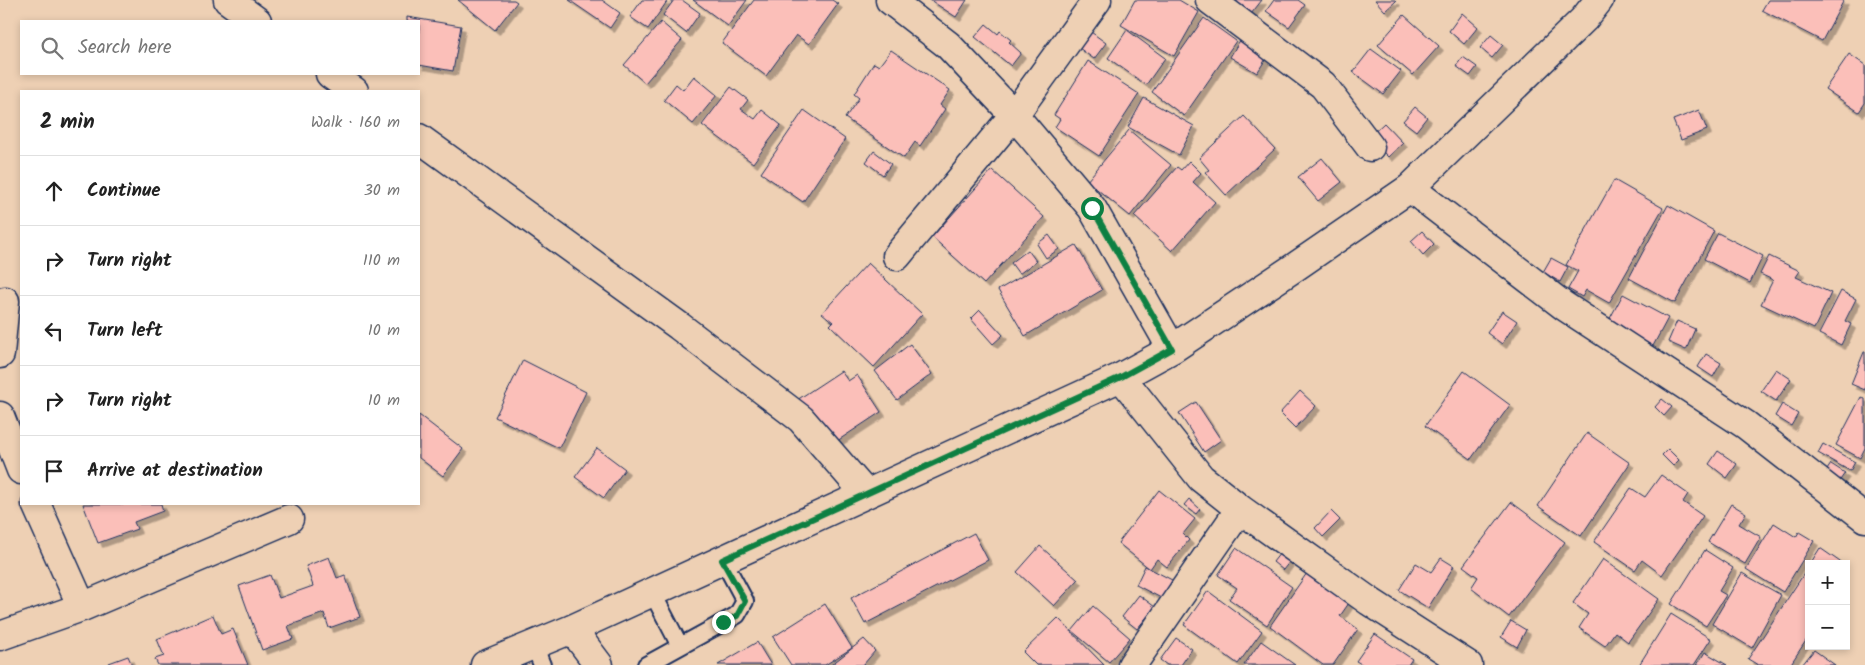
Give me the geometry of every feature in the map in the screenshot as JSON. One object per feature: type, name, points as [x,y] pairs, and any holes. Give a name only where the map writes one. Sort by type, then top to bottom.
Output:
[{"type":"street","points":[[228,0],[256,20]]},
{"type":"street","points":[[890,0],[948,45],[1014,115],[1092,208],[1172,349]]},
{"type":"street","points":[[897,256],[1014,115],[1097,0]]},
{"type":"street","points":[[1210,0],[1323,85],[1370,147]]},
{"type":"street","points":[[485,665],[538,655],[572,629],[1121,377],[1172,349],[1296,267],[1410,188],[1584,19],[1599,0]]},
{"type":"street","points":[[331,75],[353,90]]},
{"type":"street","points":[[420,139],[679,326],[801,419],[866,494]]},
{"type":"street","points":[[1410,188],[1564,306],[1746,426],[1865,518]]},
{"type":"street","points":[[0,354],[5,301]]},
{"type":"street","points":[[1121,377],[1201,478],[1240,509],[1369,601],[1468,665]]},
{"type":"street","points":[[0,416],[20,467]]},
{"type":"street","points":[[36,505],[82,607]]},
{"type":"street","points":[[1132,665],[1240,509]]},
{"type":"street","points":[[0,636],[82,607],[290,519]]},
{"type":"street","points":[[572,629],[599,665]]},
{"type":"lane","points":[[646,665],[737,616],[745,601],[722,560]]},
{"type":"lane","points":[[652,592],[680,646]]},
{"type":"building","points":[[458,0],[514,0],[517,2],[495,30]]},
{"type":"building","points":[[569,0],[602,0],[620,13],[610,28]]},
{"type":"building","points":[[642,0],[668,0],[648,29],[630,17]]},
{"type":"building","points":[[674,0],[682,0],[700,13],[686,33],[663,15]]},
{"type":"building","points":[[693,0],[747,0],[728,26]]},
{"type":"building","points":[[754,0],[832,0],[838,4],[809,44],[796,35],[766,76],[722,43]]},
{"type":"building","points":[[930,0],[967,0],[956,17]]},
{"type":"building","points":[[1135,0],[1179,0],[1199,12],[1174,56],[1121,25]]},
{"type":"building","points":[[1235,0],[1262,0],[1251,14]]},
{"type":"building","points":[[1274,0],[1298,0],[1305,5],[1289,27],[1266,11]]},
{"type":"building","points":[[1375,0],[1395,0],[1396,1],[1385,11]]},
{"type":"building","points":[[1768,0],[1844,0],[1822,41],[1762,10]]},
{"type":"building","points":[[1462,13],[1478,27],[1464,44],[1449,31]]},
{"type":"building","points":[[1404,15],[1439,46],[1413,75],[1378,45]]},
{"type":"building","points":[[407,17],[461,26],[453,71],[420,65],[420,20],[407,20]]},
{"type":"building","points":[[1204,18],[1236,41],[1184,116],[1152,92]]},
{"type":"building","points":[[661,22],[682,40],[645,83],[624,65]]},
{"type":"building","points":[[986,24],[998,34],[1000,31],[1011,40],[1009,42],[1021,53],[1011,66],[975,37]]},
{"type":"building","points":[[1127,30],[1165,58],[1146,85],[1108,58]]},
{"type":"building","points":[[1091,32],[1106,43],[1094,59],[1079,48]]},
{"type":"building","points":[[1491,35],[1503,45],[1492,58],[1480,48]]},
{"type":"building","points":[[1242,37],[1269,54],[1257,73],[1230,57]]},
{"type":"building","points":[[1371,49],[1401,71],[1383,94],[1353,72]]},
{"type":"building","points":[[891,50],[950,90],[940,105],[945,109],[920,146],[915,142],[904,158],[845,118],[859,98],[854,94],[874,63],[879,66]]},
{"type":"building","points":[[1849,54],[1865,65],[1865,103],[1859,112],[1825,89]]},
{"type":"building","points":[[1463,57],[1477,67],[1470,76],[1456,66]]},
{"type":"building","points":[[1088,61],[1139,94],[1099,156],[1055,127],[1060,119],[1054,115]]},
{"type":"building","points":[[694,76],[717,95],[693,124],[664,100],[676,84],[683,90]]},
{"type":"building","points":[[731,87],[748,100],[741,109],[755,119],[762,110],[781,125],[753,163],[702,125]]},
{"type":"building","points":[[1144,98],[1194,126],[1179,155],[1128,127]]},
{"type":"building","points":[[1415,107],[1427,117],[1416,131],[1403,121]]},
{"type":"building","points":[[804,110],[845,139],[803,202],[761,173]]},
{"type":"building","points":[[1699,110],[1707,130],[1681,140],[1673,120]]},
{"type":"building","points":[[1244,116],[1275,149],[1226,195],[1205,172],[1209,170],[1199,158]]},
{"type":"building","points":[[1384,123],[1403,143],[1388,157],[1369,137]]},
{"type":"building","points":[[1129,130],[1171,165],[1130,216],[1087,181]]},
{"type":"building","points":[[874,151],[891,164],[883,175],[866,162]]},
{"type":"building","points":[[1322,158],[1342,182],[1318,201],[1298,177]]},
{"type":"building","points":[[1189,161],[1201,173],[1193,182],[1215,202],[1172,251],[1134,216],[1177,167],[1181,170]]},
{"type":"building","points":[[992,170],[1044,217],[984,284],[932,237]]},
{"type":"building","points":[[1614,180],[1663,208],[1609,303],[1586,290],[1582,297],[1568,289],[1578,271],[1566,265]]},
{"type":"building","points":[[1668,205],[1714,231],[1675,303],[1629,278]]},
{"type":"building","points":[[1422,231],[1434,244],[1423,255],[1411,241]]},
{"type":"building","points":[[1718,233],[1763,256],[1750,283],[1704,259]]},
{"type":"building","points":[[1049,235],[1059,249],[1046,258],[1037,244]]},
{"type":"building","points":[[1076,245],[1102,290],[1025,336],[998,290]]},
{"type":"building","points":[[1028,250],[1036,261],[1019,274],[1011,263]]},
{"type":"building","points":[[1769,256],[1800,271],[1796,277],[1831,293],[1814,329],[1761,304],[1773,280],[1760,274]]},
{"type":"building","points":[[1551,258],[1568,267],[1560,282],[1543,272]]},
{"type":"building","points":[[868,263],[922,314],[874,367],[830,325],[833,322],[822,313]]},
{"type":"building","points":[[1841,291],[1856,299],[1845,321],[1851,324],[1841,345],[1819,334]]},
{"type":"building","points":[[1623,294],[1668,318],[1653,346],[1608,322]]},
{"type":"building","points":[[980,310],[1003,335],[993,344],[971,319]]},
{"type":"building","points":[[1502,311],[1517,321],[1502,344],[1487,333]]},
{"type":"building","points":[[1677,321],[1695,329],[1686,350],[1668,342]]},
{"type":"building","points":[[910,344],[932,374],[897,400],[875,371]]},
{"type":"building","points":[[1865,352],[1865,390],[1851,384]]},
{"type":"building","points":[[1706,354],[1721,363],[1713,377],[1698,367]]},
{"type":"building","points":[[523,360],[586,392],[559,448],[495,417]]},
{"type":"building","points":[[1776,369],[1791,379],[1776,401],[1761,391]]},
{"type":"building","points":[[841,371],[848,381],[857,375],[881,412],[828,447],[797,400]]},
{"type":"building","points":[[1464,371],[1510,405],[1471,459],[1425,426]]},
{"type":"building","points":[[1300,391],[1316,406],[1295,428],[1280,413]]},
{"type":"building","points":[[1861,397],[1865,399],[1865,448],[1860,458],[1836,445]]},
{"type":"building","points":[[1662,399],[1672,407],[1664,416],[1655,407]]},
{"type":"building","points":[[1196,402],[1221,440],[1204,452],[1179,413]]},
{"type":"building","points":[[1782,404],[1798,414],[1791,426],[1775,416]]},
{"type":"building","points":[[420,416],[463,449],[443,476],[420,459]]},
{"type":"building","points":[[1587,433],[1630,463],[1581,536],[1538,506]]},
{"type":"building","points":[[1823,444],[1855,462],[1850,471],[1818,453]]},
{"type":"building","points":[[597,448],[625,469],[604,498],[575,477]]},
{"type":"building","points":[[1668,449],[1679,460],[1673,466],[1662,455]]},
{"type":"building","points":[[1718,451],[1737,464],[1727,478],[1709,464]]},
{"type":"building","points":[[1831,464],[1845,473],[1838,483],[1825,473]]},
{"type":"building","points":[[1661,475],[1688,494],[1683,502],[1703,516],[1662,575],[1642,560],[1635,570],[1594,542],[1631,488],[1645,497]]},
{"type":"building","points":[[1159,490],[1195,519],[1183,534],[1189,540],[1167,567],[1157,559],[1150,569],[1118,543]]},
{"type":"building","points":[[1189,499],[1200,509],[1196,514],[1184,505]]},
{"type":"building","points":[[1511,502],[1565,542],[1509,617],[1471,588],[1478,577],[1463,566]]},
{"type":"building","points":[[1731,504],[1746,513],[1739,524],[1761,537],[1745,564],[1708,542]]},
{"type":"building","points":[[83,505],[161,505],[163,511],[134,522],[137,529],[98,543]]},
{"type":"building","points":[[1331,511],[1340,520],[1323,537],[1315,528]]},
{"type":"building","points":[[1774,523],[1796,537],[1799,532],[1814,541],[1783,592],[1746,569]]},
{"type":"building","points":[[974,533],[988,560],[865,624],[851,598]]},
{"type":"building","points":[[1040,546],[1078,580],[1054,606],[1017,572]]},
{"type":"building","points":[[1236,548],[1292,587],[1267,625],[1229,599],[1237,588],[1218,575]]},
{"type":"building","points":[[1820,548],[1837,560],[1812,560]]},
{"type":"building","points":[[1705,550],[1733,568],[1719,591],[1726,595],[1706,626],[1671,604]]},
{"type":"building","points":[[1280,553],[1290,561],[1283,570],[1273,562]]},
{"type":"building","points":[[329,557],[337,578],[345,575],[360,617],[329,628],[324,613],[288,626],[293,639],[262,650],[239,586],[270,575],[279,598],[313,586],[306,566]]},
{"type":"building","points":[[1441,558],[1454,566],[1428,608],[1399,590],[1416,563],[1431,572]]},
{"type":"building","points":[[1603,559],[1659,599],[1628,642],[1615,632],[1605,646],[1579,628],[1588,614],[1573,603]]},
{"type":"building","points":[[1145,566],[1172,580],[1163,599],[1136,585]]},
{"type":"building","points":[[1805,572],[1805,642],[1790,665],[1758,665],[1748,659]]},
{"type":"building","points":[[1307,573],[1349,603],[1340,616],[1358,629],[1333,665],[1323,665],[1270,626]]},
{"type":"building","points":[[1742,573],[1781,595],[1752,648],[1712,624]]},
{"type":"building","points":[[1208,591],[1262,631],[1238,664],[1184,625]]},
{"type":"building","points":[[1139,595],[1155,607],[1137,629],[1122,617]]},
{"type":"building","points":[[825,604],[852,648],[825,665],[791,665],[773,637]]},
{"type":"building","points":[[1093,606],[1130,638],[1109,662],[1072,631]]},
{"type":"building","points":[[1671,614],[1711,639],[1694,665],[1639,665]]},
{"type":"building","points":[[213,615],[221,634],[233,629],[248,665],[158,665],[155,659],[164,656],[157,639]]},
{"type":"building","points":[[1058,618],[1104,665],[1036,665],[1023,652]]},
{"type":"building","points":[[1511,621],[1526,630],[1517,647],[1501,637]]},
{"type":"building","points":[[1375,634],[1412,659],[1408,665],[1363,665],[1356,661]]},
{"type":"building","points":[[1176,638],[1192,649],[1181,665],[1167,665],[1160,660]]},
{"type":"building","points":[[864,639],[875,651],[863,665],[831,665]]},
{"type":"building","points":[[1261,641],[1295,665],[1244,665]]},
{"type":"building","points":[[757,642],[771,665],[718,665]]},
{"type":"building","points":[[1814,650],[1835,665],[1802,665]]},
{"type":"building","points":[[1705,652],[1727,665],[1697,665]]},
{"type":"building","points":[[128,656],[132,665],[110,665],[109,663]]},
{"type":"route","points":[[723,622],[737,616],[745,601],[722,560],[1121,377],[1172,349],[1092,208]]}]
